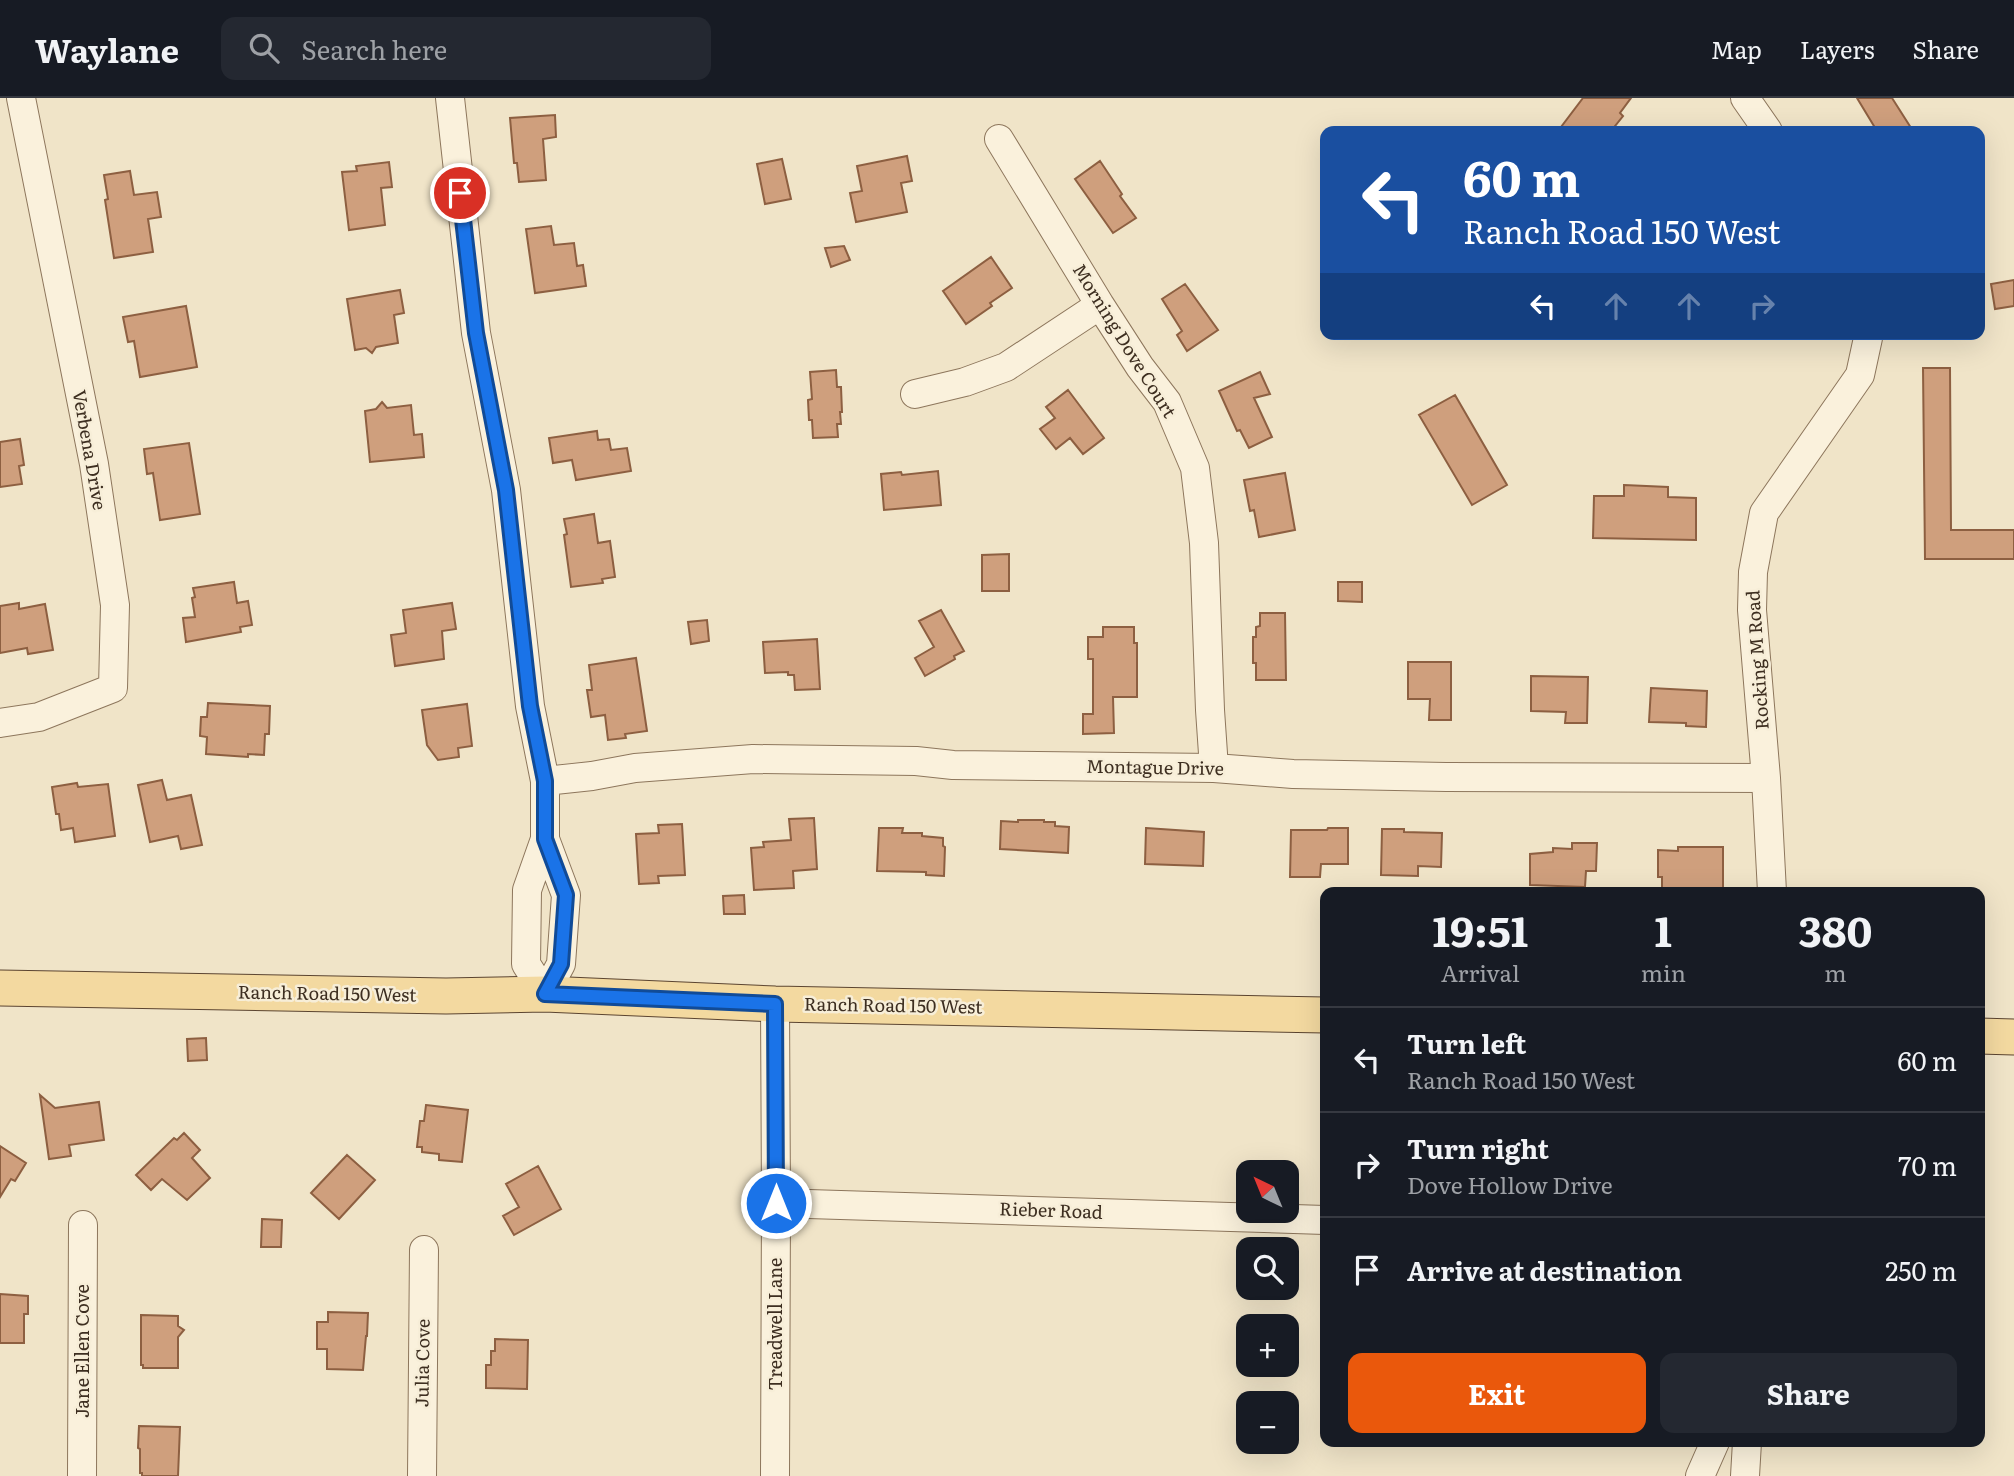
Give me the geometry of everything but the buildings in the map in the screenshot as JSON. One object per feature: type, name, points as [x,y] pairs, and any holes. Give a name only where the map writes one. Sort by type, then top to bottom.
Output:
[{"type":"main road","name":"Ranch Road 150 West","points":[[0,988],[446,996],[545,994],[775,1004],[1320,1015]]},
{"type":"main road","points":[[1985,1036],[2014,1037]]},
{"type":"street","name":"Verbena Drive","points":[[0,723],[39,718],[113,688],[115,605],[94,464],[21,98]]},
{"type":"street","points":[[450,98],[476,333],[506,490],[530,706],[545,781],[545,839],[527,890],[526,964],[545,994],[561,964],[566,895],[545,839]]},
{"type":"street","points":[[1745,98],[1765,126]]},
{"type":"street","name":"Morning Dove Court","points":[[999,139],[1100,305],[1167,402],[1195,468],[1204,543],[1214,768]]},
{"type":"street","points":[[915,394],[965,383],[1006,367],[1100,305]]},
{"type":"street","name":"Rocking M Road","points":[[1772,887],[1752,610],[1753,572],[1764,513],[1860,375],[1868,340]]},
{"type":"street","name":"Montague Drive","points":[[545,781],[635,768],[753,758],[916,761],[953,765],[1214,768],[1335,775],[1766,778]]},
{"type":"street","name":"Treadwell Lane","points":[[775,1004],[775,1476]]},
{"type":"street","name":"Rieber Road","points":[[776,1203],[1320,1220]]},
{"type":"street","name":"Jane Ellen Cove","points":[[82,1476],[83,1225]]},
{"type":"street","name":"Julia Cove","points":[[422,1476],[424,1250]]},
{"type":"street","points":[[1700,1476],[1712,1447]]},
{"type":"street","points":[[1745,1476],[1747,1447]]},
{"type":"route","points":[[460,193],[476,333],[506,490],[530,706],[545,781],[545,839],[566,895],[561,964],[545,994],[775,1004],[776,1203]]}]
